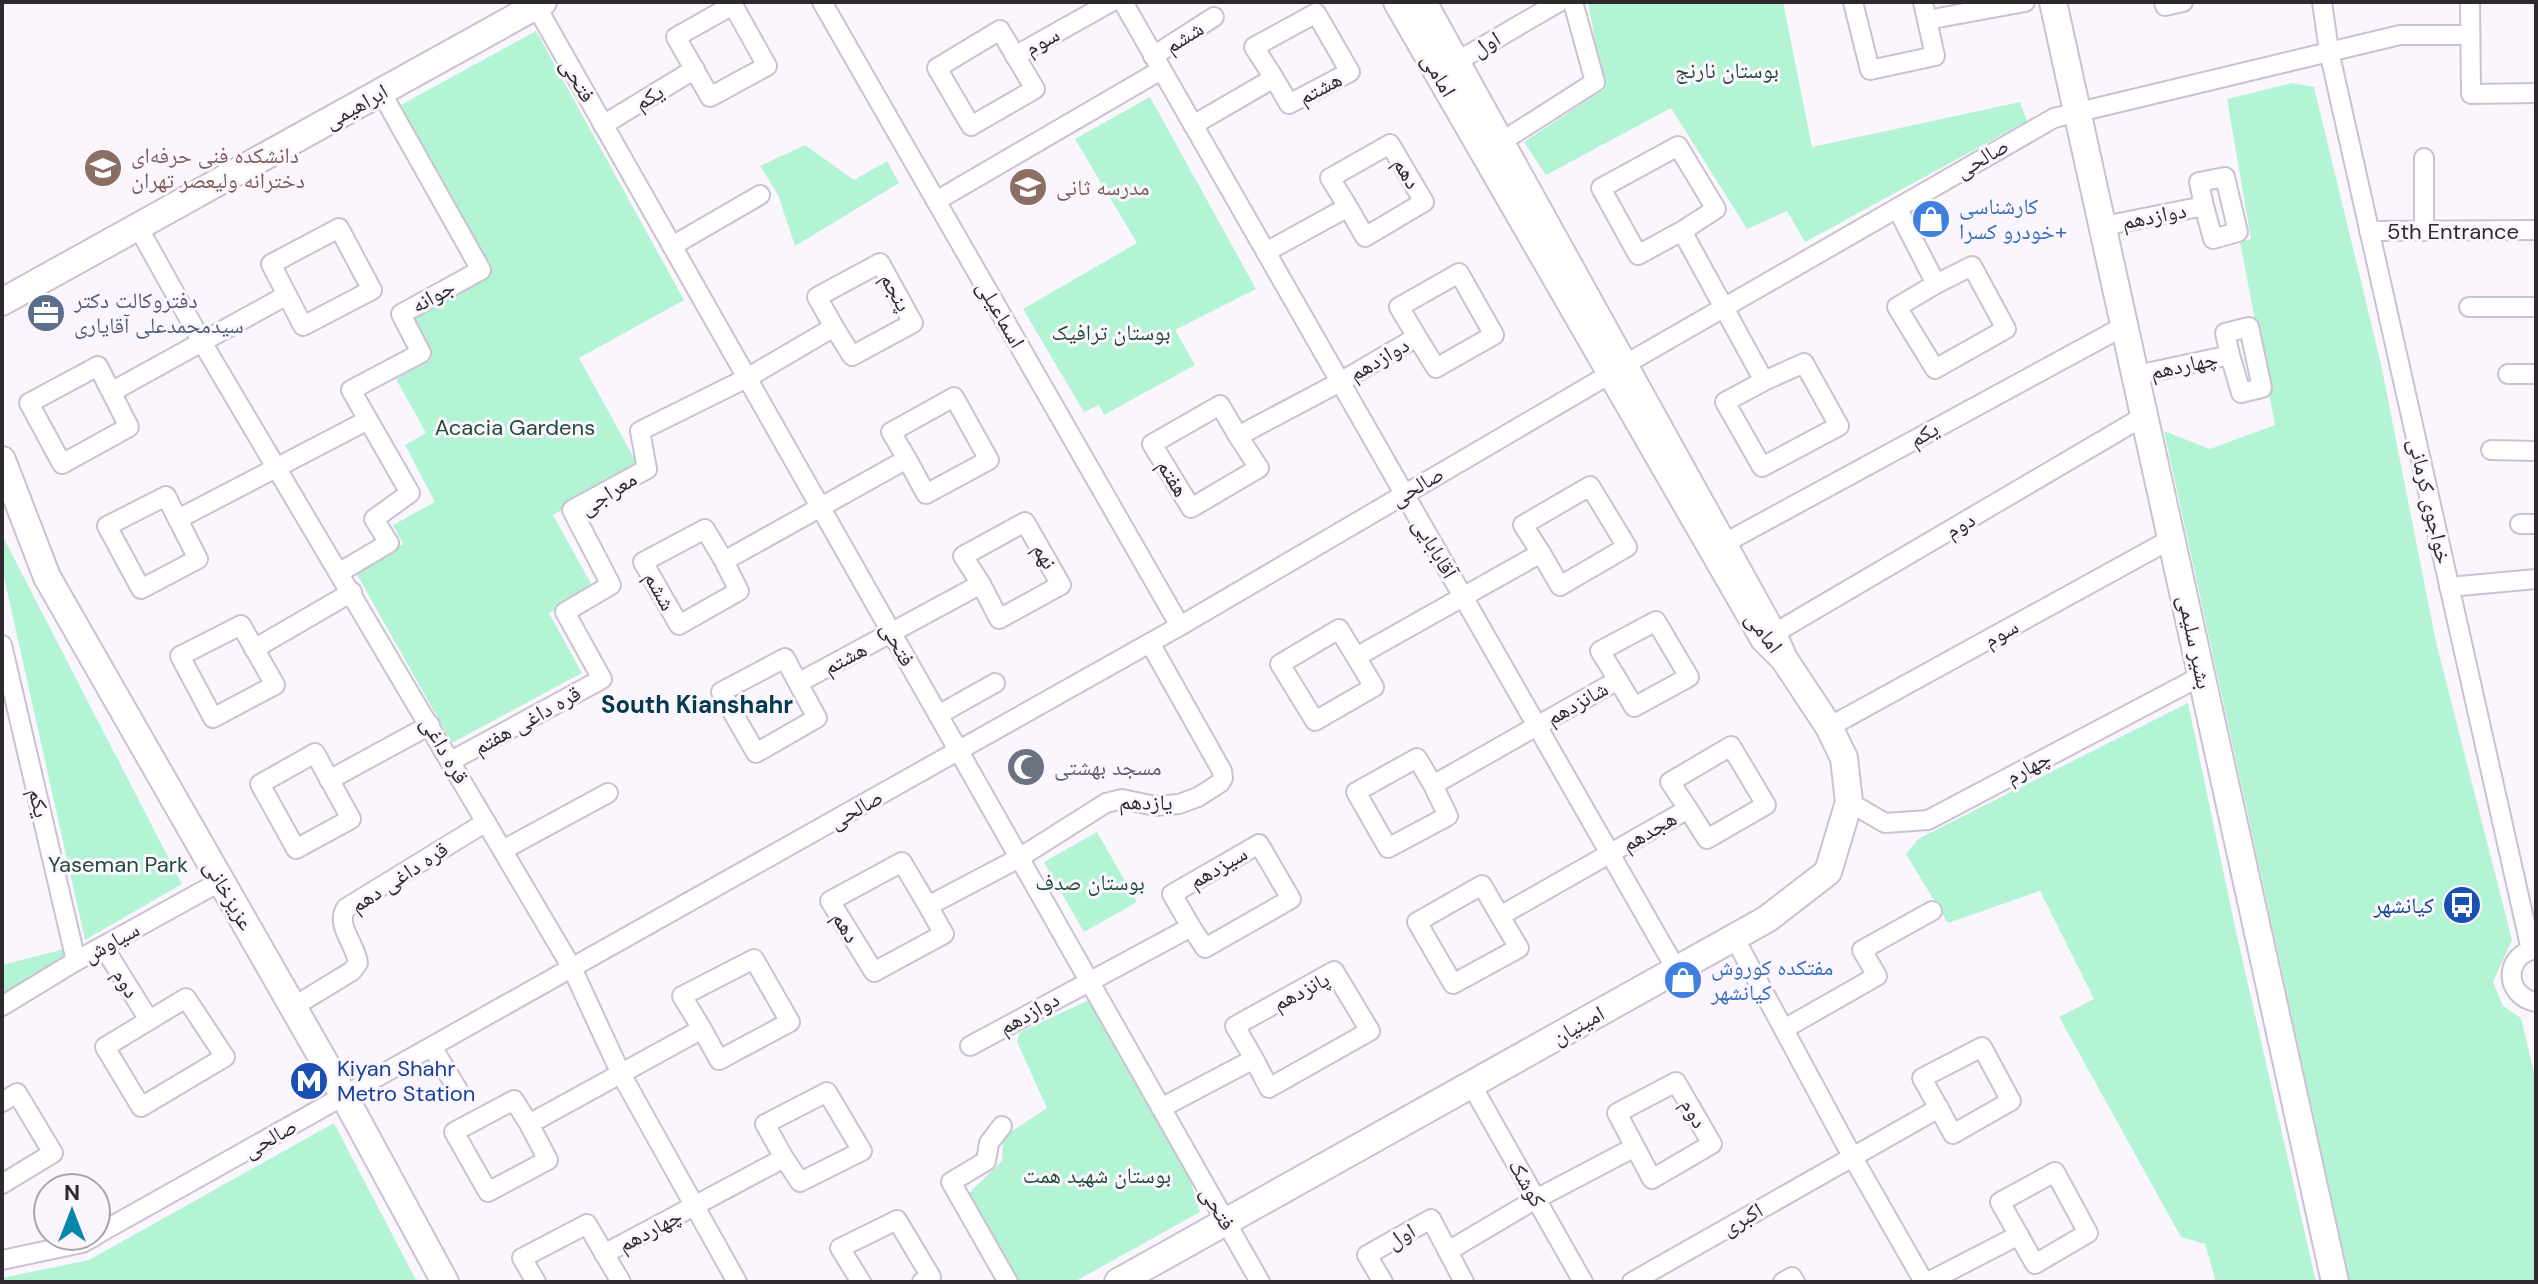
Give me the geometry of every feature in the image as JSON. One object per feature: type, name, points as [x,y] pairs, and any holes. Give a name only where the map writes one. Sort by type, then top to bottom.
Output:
[{"type":"main road","name":"امامی","points":[[1397,2],[1723,544],[1784,659]]},
{"type":"main road","name":"امامی","points":[[1423,2],[1501,142],[1617,369],[1764,639],[1784,659]]},
{"type":"main road","name":"بشیر سلیمی","points":[[2053,2],[2335,1282]]},
{"type":"main road","name":"ابراهیمی","points":[[2,302],[539,4]]},
{"type":"main road","name":"عزیزخانی","points":[[2,460],[47,577],[344,1096],[445,1282]]},
{"type":"main road","name":"امینیان","points":[[1118,1282],[1767,919],[1828,872],[1849,802],[1844,758],[1829,727],[1784,659]]},
{"type":"street","name":"اسماعیلی","points":[[822,2],[1180,626]]},
{"type":"street","name":"سوم","points":[[1015,56],[1111,2]]},
{"type":"street","name":"آقابابایی","points":[[1123,2],[1676,969]]},
{"type":"street","name":"اول","points":[[1456,62],[1527,9],[1559,2]]},
{"type":"street","points":[[1501,142],[1595,82],[1573,2]]},
{"type":"street","points":[[1853,2],[1870,70],[1935,56],[1925,11],[2025,2]]},
{"type":"street","points":[[2164,2],[2165,6],[2183,2]]},
{"type":"street","name":"خواجوی کرمانی","points":[[2313,2],[2329,51]]},
{"type":"street","name":"خواجوی کرمانی","points":[[2322,2],[2329,51],[2369,231],[2533,950]]},
{"type":"street","points":[[2470,2],[2471,94],[2536,93]]},
{"type":"street","name":"فتحی","points":[[539,4],[603,125],[1260,1282]]},
{"type":"street","points":[[733,5],[767,66],[710,97],[695,69],[676,37],[733,5]]},
{"type":"street","name":"هشتم","points":[[1316,13],[1350,72],[1289,104],[1274,78],[1254,47],[1316,13]]},
{"type":"street","name":"ششم","points":[[1157,63],[1214,17]]},
{"type":"street","points":[[1000,30],[1015,56],[1035,89],[971,126],[937,68],[1000,30]]},
{"type":"street","name":"صالحی","points":[[112,1226],[1180,626],[1725,306],[2054,118],[2400,35],[2470,35]]},
{"type":"street","points":[[936,201],[1157,63]]},
{"type":"street","name":"یکم","points":[[603,125],[695,69]]},
{"type":"street","name":"هشتم","points":[[1193,125],[1274,78]]},
{"type":"street","name":"جوانه","points":[[340,572],[389,543],[374,519],[410,493],[351,390],[421,353],[401,314],[481,270],[381,92]]},
{"type":"street","name":"دهم","points":[[1390,144],[1424,202],[1365,237],[1348,207],[1330,178],[1390,144]]},
{"type":"street","points":[[1678,146],[1716,209],[1682,231],[1638,255],[1601,188],[1678,146]]},
{"type":"street","points":[[2424,158],[2424,231]]},
{"type":"street","points":[[672,246],[760,195]]},
{"type":"street","name":"دوازدهم","points":[[2104,226],[2204,206]]},
{"type":"street","points":[[1266,252],[1348,207]]},
{"type":"street","points":[[1897,208],[1936,284]]},
{"type":"street","name":"قره داغی","points":[[138,227],[202,342],[572,968],[621,1074],[737,1282]]},
{"type":"street","points":[[339,228],[372,290],[303,326],[287,295],[271,264],[339,228]]},
{"type":"street","name":"5th Entrance","points":[[2369,231],[2536,230]]},
{"type":"street","points":[[1682,231],[1764,381]]},
{"type":"street","name":"پنجم","points":[[880,263],[913,323],[852,356],[834,327],[817,297],[880,263]]},
{"type":"street","points":[[1972,266],[2006,329],[1935,369],[1897,307],[1936,284],[1972,266]]},
{"type":"street","name":"دوازدهم","points":[[1459,273],[1494,335],[1436,368],[1417,337],[1399,307],[1459,273]]},
{"type":"street","points":[[113,391],[287,295]]},
{"type":"street","points":[[2469,307],[2536,307]]},
{"type":"street","name":"یکم","points":[[1723,544],[2126,325]]},
{"type":"street","points":[[747,378],[834,327]]},
{"type":"street","name":"دوازدهم","points":[[1340,382],[1417,337]]},
{"type":"street","name":"چهاردهم","points":[[2137,375],[2230,355]]},
{"type":"street","points":[[1804,363],[1839,426],[1762,467],[1725,402],[1764,381],[1804,363]]},
{"type":"street","points":[[98,366],[113,391],[129,427],[62,464],[29,403],[98,366]]},
{"type":"street","points":[[2508,374],[2536,374]]},
{"type":"street","name":"معراجی","points":[[602,679],[565,612],[611,585],[572,510],[647,469],[640,431],[747,378]]},
{"type":"street","points":[[1238,436],[1340,382]]},
{"type":"street","points":[[954,397],[989,460],[926,494],[907,459],[891,432],[954,397]]},
{"type":"street","name":"هفتم","points":[[1220,405],[1238,436],[1259,468],[1191,508],[1152,444],[1220,405]]},
{"type":"street","name":"دوم","points":[[1773,634],[2146,415]]},
{"type":"street","points":[[178,519],[368,420]]},
{"type":"street","points":[[2491,450],[2536,451]]},
{"type":"street","points":[[724,561],[907,459]]},
{"type":"street","points":[[1590,486],[1627,547],[1560,586],[1541,553],[1523,525],[1590,486]]},
{"type":"street","points":[[166,496],[178,519],[198,559],[141,589],[107,526],[166,496]]},
{"type":"street","name":"نهم","points":[[1025,522],[1061,585],[999,619],[981,584],[963,556],[1025,522]]},
{"type":"street","name":"ششم","points":[[705,529],[724,561],[739,591],[679,625],[643,562],[705,529]]},
{"type":"street","name":"سوم","points":[[1829,727],[2173,538]]},
{"type":"street","points":[[1356,657],[1541,553]]},
{"type":"street","points":[[2449,587],[2536,579]]},
{"type":"street","points":[[891,633],[981,584]]},
{"type":"street","points":[[254,649],[352,592]]},
{"type":"street","name":"شانزدهم","points":[[1656,621],[1689,677],[1634,707],[1618,680],[1600,651],[1656,621]]},
{"type":"street","points":[[241,625],[254,649],[275,685],[213,718],[180,656],[241,625]]},
{"type":"street","points":[[1339,629],[1356,657],[1374,687],[1315,721],[1280,664],[1339,629]]},
{"type":"street","name":"هشتم","points":[[798,683],[891,633]]},
{"type":"street","name":"یازدهم","points":[[1019,858],[1114,799],[1168,806],[1198,797],[1220,783],[1222,771],[1150,643]]},
{"type":"street","name":"یکم","points":[[2,645],[76,961]]},
{"type":"street","name":"هشتم","points":[[785,658],[798,683],[817,718],[756,753],[721,692],[785,658]]},
{"type":"street","name":"چهارم","points":[[1849,802],[1885,823],[1928,820],[2203,675]]},
{"type":"street","name":"قره داغی هفتم","points":[[451,761],[602,679]]},
{"type":"street","name":"شانزدهم","points":[[1537,725],[1618,680]]},
{"type":"street","points":[[938,715],[995,683]]},
{"type":"street","points":[[329,780],[430,725]]},
{"type":"street","points":[[1433,785],[1537,725]]},
{"type":"street","name":"هجدهم","points":[[1731,746],[1766,805],[1707,839],[1688,809],[1670,782],[1731,746]]},
{"type":"street","points":[[315,753],[329,780],[351,819],[296,849],[260,784],[315,753]]},
{"type":"street","points":[[1417,758],[1433,785],[1448,816],[1388,848],[1356,792],[1417,758]]},
{"type":"street","points":[[503,850],[608,793]]},
{"type":"street","name":"هجدهم","points":[[1610,853],[1688,809]]},
{"type":"street","name":"قره داغی دهم","points":[[293,1007],[352,971],[358,963],[342,922],[346,908],[486,822]]},
{"type":"street","name":"سیزدهم","points":[[1259,844],[1291,899],[1205,948],[1191,927],[1172,894],[1259,844]]},
{"type":"street","points":[[1500,916],[1610,853]]},
{"type":"street","points":[[928,906],[1019,858]]},
{"type":"street","name":"دهم","points":[[902,862],[928,906],[944,934],[874,972],[830,901],[902,862]]},
{"type":"street","name":"سیاوش","points":[[2,1006],[221,881]]},
{"type":"street","points":[[1482,885],[1500,916],[1519,948],[1453,984],[1417,922],[1482,885]]},
{"type":"street","points":[[1784,1029],[1877,976],[1862,950],[1932,911]]},
{"type":"street","name":"سیزدهم","points":[[1089,981],[1191,927]]},
{"type":"street","points":[[1734,937],[1852,1156],[1926,1282],[2019,1235]]},
{"type":"street","name":"دوم","points":[[103,946],[149,1020]]},
{"type":"street","points":[[2533,950],[2523,953],[2512,966],[2511,982],[2520,996],[2536,1002]]},
{"type":"street","points":[[754,959],[790,1022],[719,1060],[702,1029],[682,996],[754,959]]},
{"type":"street","name":"پانزدهم","points":[[1334,971],[1370,1031],[1269,1088],[1254,1059],[1235,1026],[1334,971]]},
{"type":"street","name":"دوازدهم","points":[[970,1046],[1089,981]]},
{"type":"street","points":[[186,998],[225,1057],[141,1107],[105,1047],[149,1020],[186,998]]},
{"type":"street","points":[[529,1124],[702,1029]]},
{"type":"street","points":[[432,1047],[458,1090]]},
{"type":"street","points":[[1982,1047],[2011,1101],[1953,1134],[1939,1108],[1922,1078],[1982,1047]]},
{"type":"street","points":[[1161,1108],[1254,1059]]},
{"type":"street","name":"دوم","points":[[1676,1082],[1712,1144],[1652,1179],[1635,1147],[1617,1113],[1676,1082]]},
{"type":"street","name":"کوشک","points":[[1471,1084],[1583,1282]]},
{"type":"street","points":[[827,1092],[862,1151],[800,1182],[784,1158],[765,1124],[827,1092]]},
{"type":"street","points":[[2,1102],[17,1093],[53,1153],[2,1184]]},
{"type":"street","points":[[514,1100],[529,1124],[548,1160],[488,1192],[454,1132],[514,1100]]},
{"type":"street","points":[[1852,1156],[1939,1108]]},
{"type":"street","points":[[1002,1126],[989,1143],[986,1161],[951,1182],[1008,1282]]},
{"type":"street","points":[[1536,1199],[1635,1147]]},
{"type":"street","name":"اکبری","points":[[1632,1282],[1852,1156]]},
{"type":"street","points":[[695,1206],[784,1158]]},
{"type":"street","points":[[2055,1172],[2088,1233],[2035,1264],[2019,1235],[2000,1202],[2055,1172]]},
{"type":"street","name":"اول","points":[[1448,1251],[1536,1199]]},
{"type":"street","name":"چهاردهم","points":[[604,1254],[695,1206]]},
{"type":"street","name":"اول","points":[[1383,1282],[1367,1255],[1431,1219],[1464,1282]]},
{"type":"street","points":[[861,1282],[840,1248],[897,1220],[931,1277],[922,1282]]},
{"type":"street","name":"چهاردهم","points":[[536,1282],[522,1258],[587,1224],[621,1282]]},
{"type":"street","name":"صالحی","points":[[2,1260],[40,1252]]},
{"type":"street","points":[[1783,1282],[1792,1277],[1795,1282]]},
{"type":"green space","name":"بوستان نارنج","points":[[1588,2],[1783,2],[1812,147],[2020,102],[2027,121],[1805,242],[1787,211],[1747,229],[1671,108],[1546,175],[1524,142],[1604,89]]},
{"type":"green space","name":"Acacia Gardens","points":[[536,31],[684,300],[579,358],[639,467],[553,515],[594,589],[549,613],[582,673],[452,743],[355,571],[403,544],[393,525],[435,502],[405,445],[426,433],[396,379],[431,359],[410,321],[490,277],[397,107]]},
{"type":"green space","points":[[2292,83],[2314,87],[2381,364],[2436,642],[2512,940],[2493,982],[2503,1006],[2521,1018],[2536,1081],[2536,1282],[2350,1282],[2164,431],[2210,449],[2275,425],[2240,242],[2251,239],[2227,99]]},
{"type":"green space","name":"بوستان ترافیک","points":[[1150,97],[1256,289],[1175,330],[1195,365],[1104,415],[1099,405],[1084,412],[1023,309],[1137,243],[1075,139]]},
{"type":"green space","points":[[805,145],[854,180],[887,161],[899,183],[795,246],[778,195],[760,166]]},
{"type":"green space","name":"Yaseman Park","points":[[2,535],[182,884],[85,940],[2,568]]},
{"type":"green space","points":[[2188,703],[2235,927],[2316,1282],[2216,1282],[2205,1244],[2181,1237],[2059,1017],[2094,999],[2040,891],[1948,923],[1906,854],[1918,839]]},
{"type":"green space","name":"بوستان صدف","points":[[1097,832],[1137,902],[1084,932],[1044,862]]},
{"type":"green space","points":[[69,948],[71,958],[2,996],[2,965]]},
{"type":"green space","name":"بوستان شهید همت","points":[[1091,999],[1186,1165],[1200,1212],[1074,1282],[1013,1282],[965,1197],[1002,1161],[1003,1137],[1047,1108],[1017,1042],[1020,1032]]},
{"type":"green space","points":[[334,1123],[417,1282],[2,1282],[2,1278],[89,1260],[103,1252],[112,1252],[112,1247]]},
{"type":"place","name":"دانشکده فنی حرفه‌ای دخترانه ولیعصر تهران","points":[[103,168]]},
{"type":"place","name":"مدرسه ثانی","points":[[1028,187]]},
{"type":"place","name":"کارشناسی خودرو کسرا+","points":[[1931,219]]},
{"type":"place","name":"دفتروکالت دکتر سیدمحمدعلی آقایاری","points":[[46,313]]},
{"type":"place","name":"مسجد بهشتی","points":[[1026,767]]},
{"type":"place","name":"کیانشهر","points":[[2462,905]]},
{"type":"place","name":"مفتکده کوروش کیانشهر","points":[[1683,980]]},
{"type":"place","name":"Kiyan Shahr Metro Station","points":[[309,1081]]},
{"type":"district","name":"South Kianshahr","points":[[697,704]]}]
